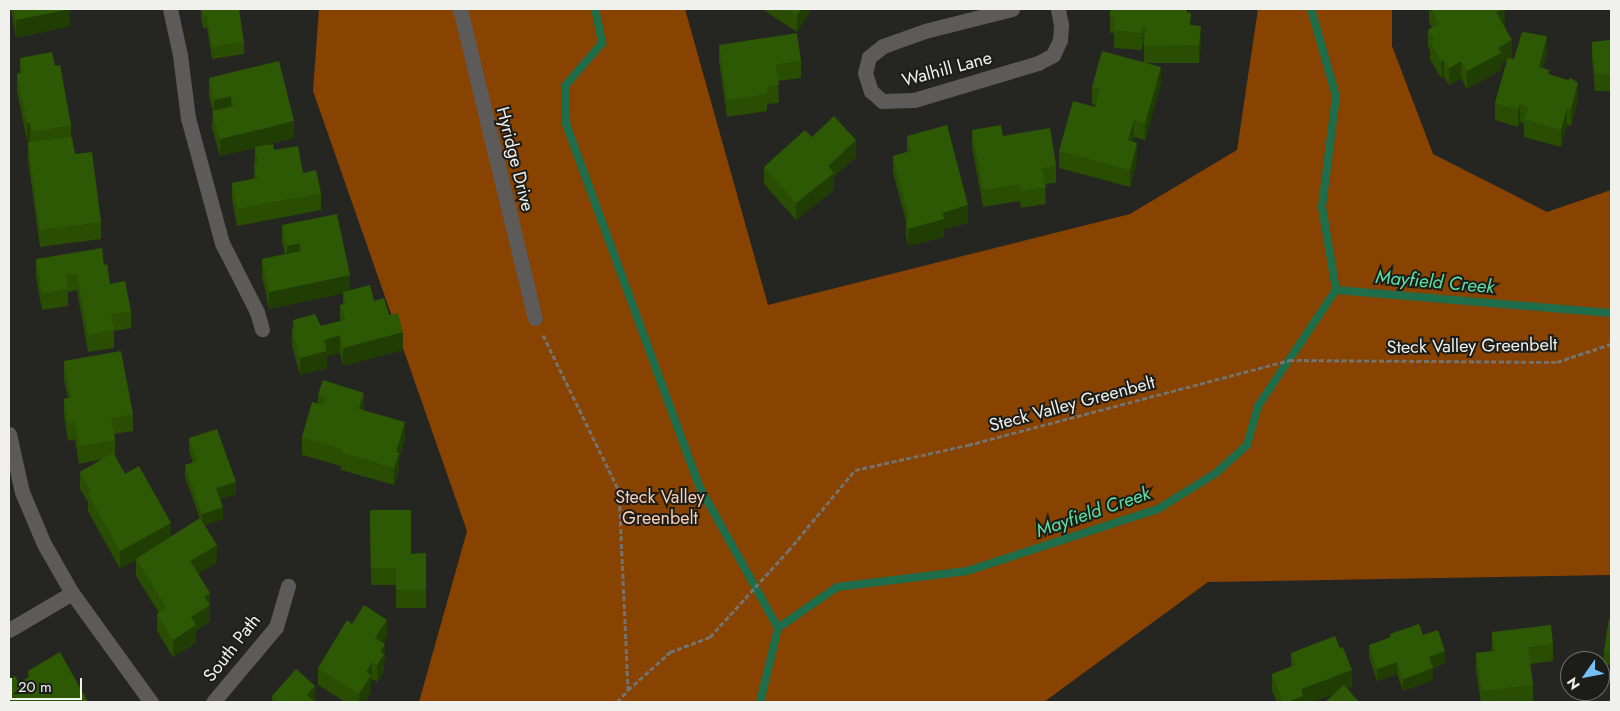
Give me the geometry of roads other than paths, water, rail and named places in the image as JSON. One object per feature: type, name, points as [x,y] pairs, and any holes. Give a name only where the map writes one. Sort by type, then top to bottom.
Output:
[{"type":"street","points":[[170,9],[180,55],[188,118],[222,243],[257,312],[262,329]]},
{"type":"street","name":"Hyridge Drive","points":[[460,9],[535,318]]},
{"type":"street","name":"Walhill Lane","points":[[1012,9],[925,31],[883,46],[869,57],[865,73],[871,91],[882,101],[914,100],[1038,63],[1053,55],[1060,40],[1061,25],[1058,9]]},
{"type":"street","points":[[9,434],[22,492],[44,544],[72,593],[151,702]]},
{"type":"street","name":"South Path","points":[[213,702],[276,627],[288,586]]},
{"type":"street","points":[[9,630],[72,593]]},
{"type":"waterway","points":[[595,9],[602,43],[565,86],[566,124],[699,486],[778,628]]},
{"type":"waterway","points":[[1311,9],[1336,96],[1322,207],[1336,290]]},
{"type":"waterway","name":"Mayfield Creek","points":[[760,702],[778,628],[837,587],[967,571],[1158,509],[1216,473],[1247,445],[1258,406],[1336,290],[1611,313]]},
{"type":"park label","name":"Steck Valley Greenbelt","points":[[660,508]]}]
